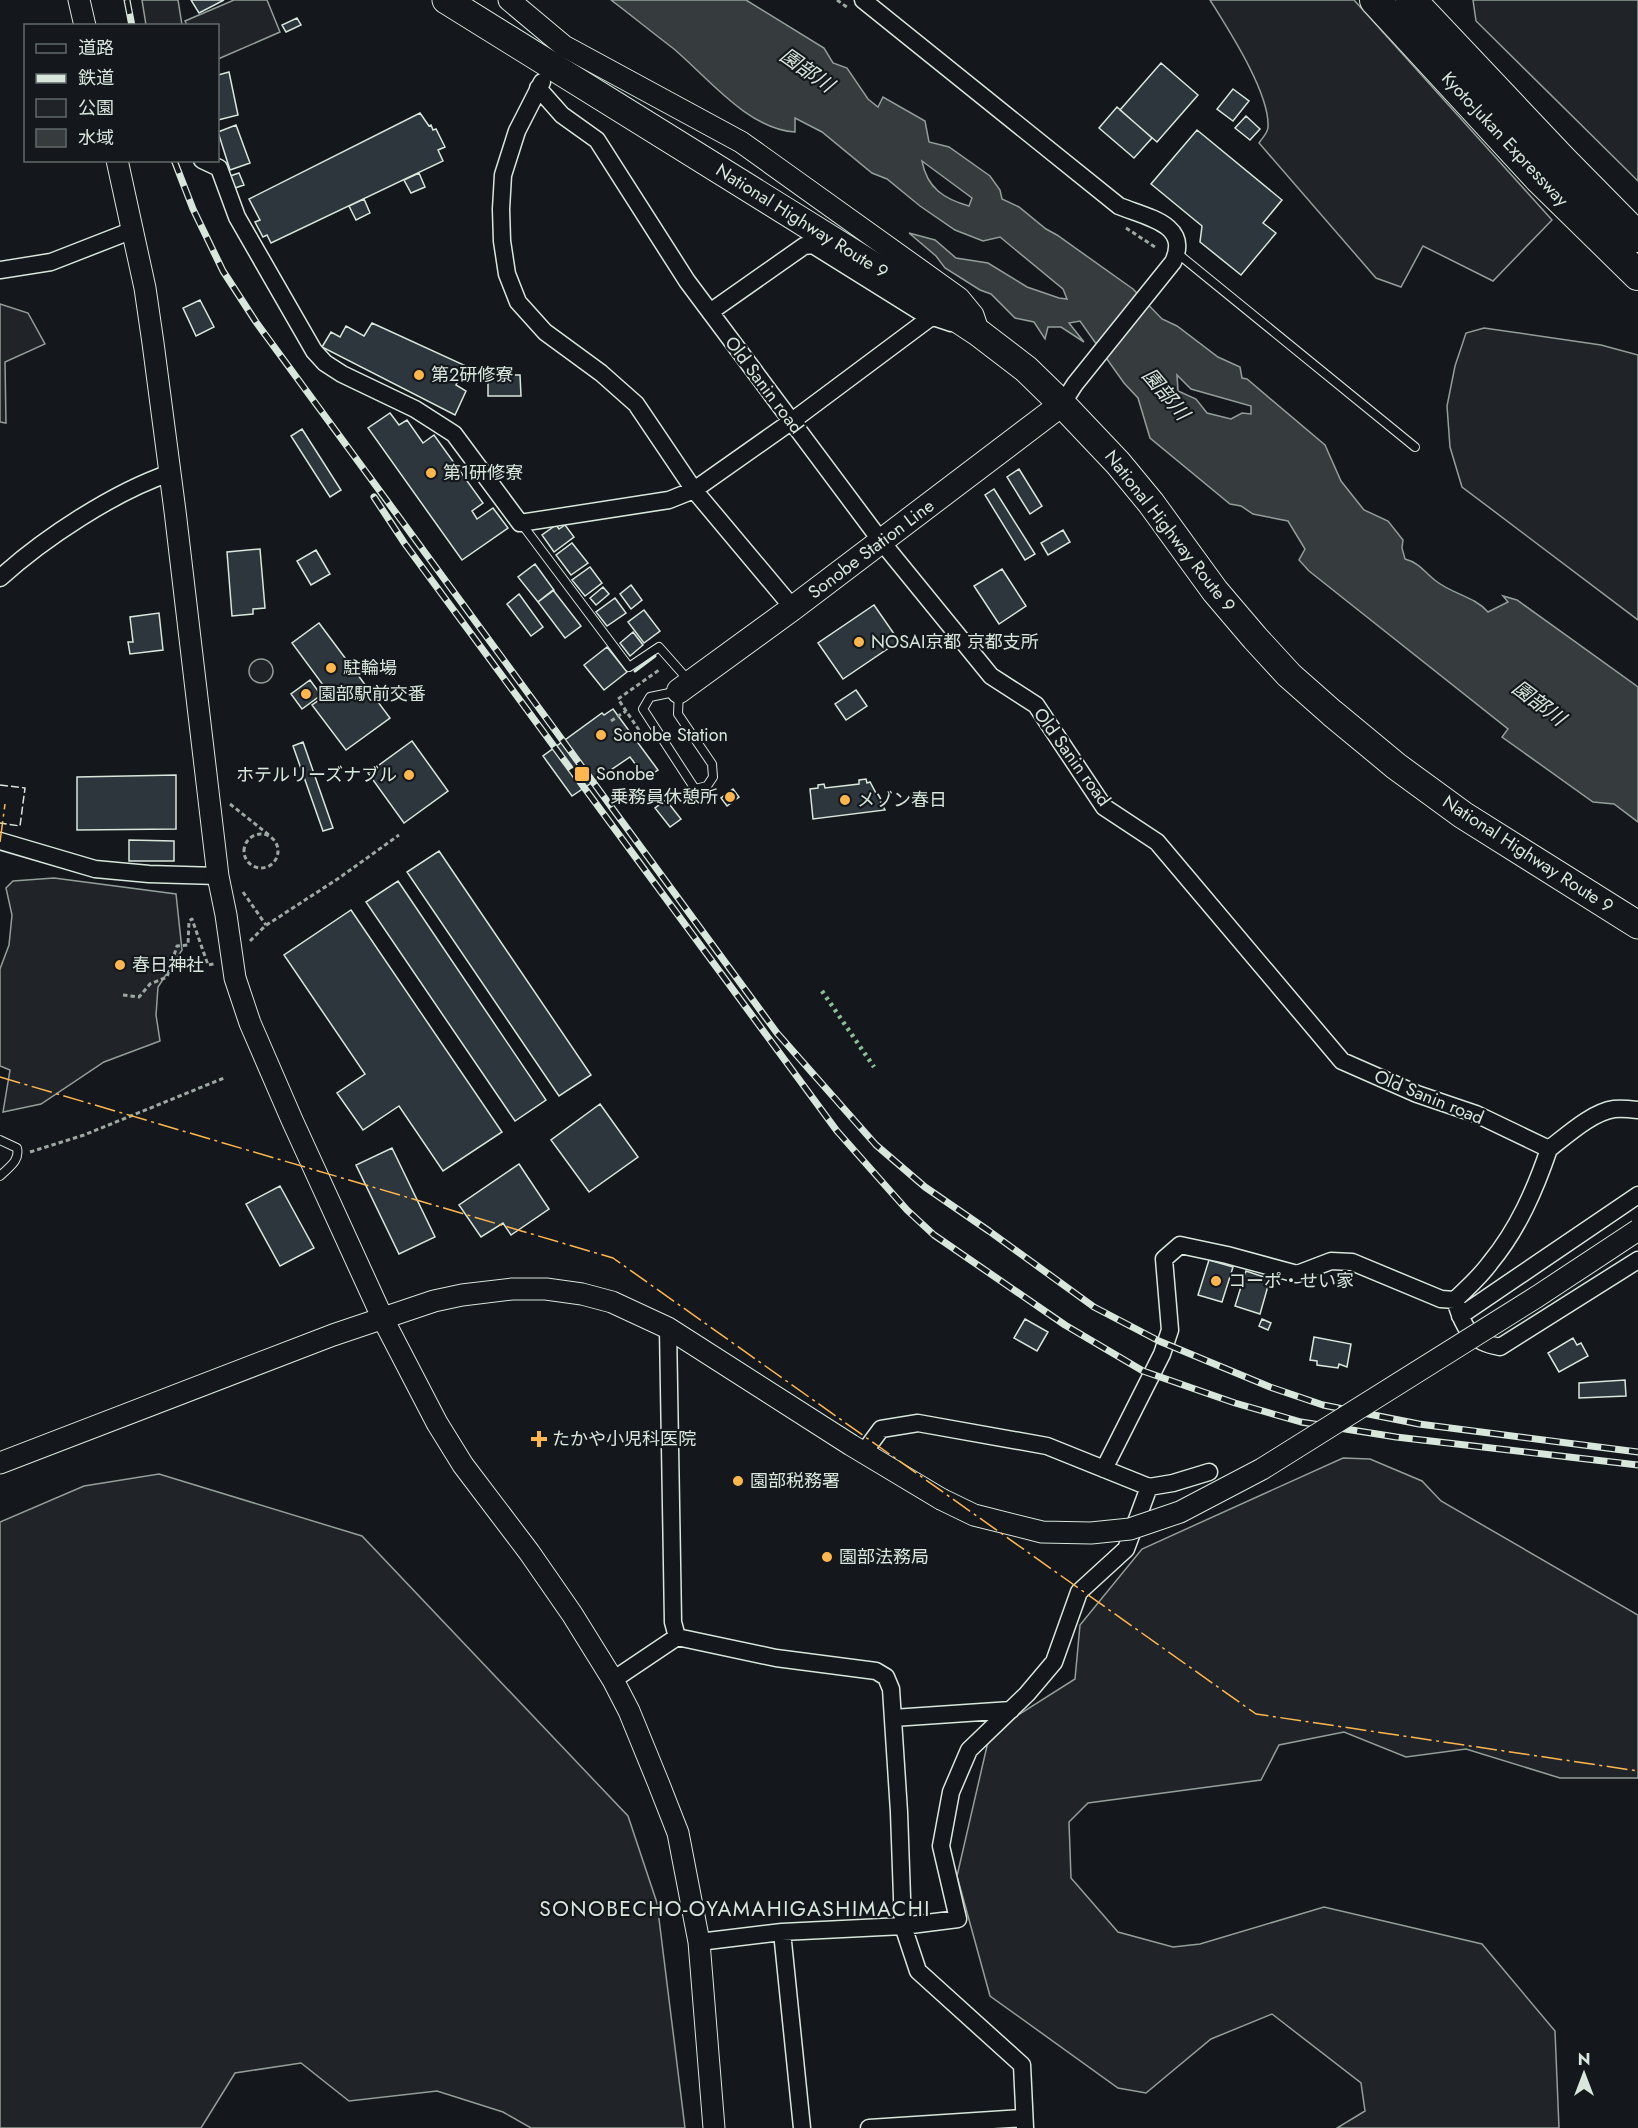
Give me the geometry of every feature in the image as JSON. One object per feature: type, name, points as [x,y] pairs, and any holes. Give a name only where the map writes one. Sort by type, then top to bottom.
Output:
[{"type":"highway","name":"National Highway Route 9","points":[[446,0],[979,333],[1026,369],[1068,394],[1215,591],[1289,675],[1396,766],[1463,815],[1638,925]]},
{"type":"highway","name":"Kyoto-Jukan Expressway","points":[[1375,0],[1539,178],[1638,274]]},
{"type":"highway","name":"Kyoto-Jukan Expressway","points":[[1411,0],[1638,237]]},
{"type":"main road","name":"Sonobe Station Line","points":[[685,687],[881,541],[1068,394]]},
{"type":"street","points":[[79,0],[85,24]]},
{"type":"street","points":[[509,0],[561,50],[741,142],[959,298],[973,315],[979,333]]},
{"type":"street","points":[[863,0],[1119,206],[1163,223],[1173,232],[1178,241],[1177,253],[1173,262],[1068,394]]},
{"type":"street","name":"Old Sanin road","points":[[694,490],[636,404],[601,373],[545,332],[518,302],[507,274],[502,241],[503,176],[518,131],[540,85],[562,115],[597,140],[687,281],[881,541],[991,676],[1035,705],[1104,807],[1157,842],[1342,1061],[1417,1094],[1476,1114],[1549,1149]]},
{"type":"street","points":[[117,162],[147,299],[218,876],[235,978],[250,1023],[382,1319],[437,1423],[463,1465],[529,1552],[572,1614],[614,1680],[629,1711],[678,1833],[699,1942],[714,2128]]},
{"type":"street","points":[[206,162],[219,168],[237,218],[320,357],[342,374],[415,409],[454,434],[520,523],[669,500],[694,490],[792,422],[930,318]]},
{"type":"street","points":[[0,270],[51,262],[133,230]]},
{"type":"street","points":[[710,312],[804,246],[813,245],[930,318],[979,333]]},
{"type":"street","points":[[0,578],[41,544],[112,499],[145,482],[170,473]]},
{"type":"street","points":[[694,490],[793,608]]},
{"type":"street","points":[[0,841],[95,869],[149,874],[218,876]]},
{"type":"street","points":[[1457,1308],[1508,1240],[1526,1210],[1549,1149],[1584,1123],[1602,1113],[1613,1109],[1638,1110]]},
{"type":"street","points":[[1457,1308],[1638,1195]]},
{"type":"street","points":[[0,1463],[333,1335],[434,1301],[462,1294],[512,1289],[546,1289],[582,1294],[612,1302],[668,1328],[864,1452],[942,1499],[974,1515],[1042,1532],[1091,1533],[1130,1529],[1180,1512],[1262,1469],[1538,1296],[1638,1230]]},
{"type":"street","points":[[1104,1469],[1162,1354],[1170,1330],[1164,1259],[1180,1245],[1297,1274],[1331,1261],[1352,1262],[1441,1299],[1457,1308],[1469,1334],[1486,1344],[1500,1347],[1638,1260]]},
{"type":"street","points":[[668,1328],[673,1622],[677,1637]]},
{"type":"street","points":[[864,1452],[881,1430],[918,1423],[1047,1446],[1149,1486],[1173,1483],[1209,1472]]},
{"type":"street","points":[[699,1942],[782,1932],[903,1926],[958,1919],[941,1846],[951,1792],[969,1750],[1028,1694],[1054,1662],[1079,1592],[1126,1548],[1149,1486]]},
{"type":"street","points":[[614,1680],[677,1637],[776,1658],[876,1671],[886,1677],[891,1689],[893,1718],[903,1926],[918,1971],[1022,2064],[1025,2123],[869,2128]]},
{"type":"street","points":[[893,1718],[1011,1710]]},
{"type":"street","points":[[782,1932],[802,2128]]},
{"type":"lane","points":[[1177,253],[1415,447]]},
{"type":"lane","points":[[520,523],[629,667],[659,647],[685,687],[678,714],[712,764],[713,777],[706,786],[695,789],[643,709],[650,697],[685,687]]},
{"type":"lane","points":[[0,1140],[17,1148],[18,1156],[16,1161],[0,1176]]},
{"type":"path","points":[[611,722],[626,711]]},
{"type":"path","points":[[228,802],[262,827],[275,840],[278,856],[271,865],[260,868],[250,863],[244,853],[246,843],[255,835],[271,837]]},
{"type":"path","points":[[252,948],[250,941],[266,926],[399,835]]},
{"type":"path","points":[[234,855],[244,853]]},
{"type":"path","points":[[243,892],[266,926]]},
{"type":"path","points":[[123,994],[139,997],[150,984],[167,977],[177,946],[188,945],[189,921],[192,919],[208,965],[216,963]]},
{"type":"path","points":[[18,1156],[84,1135],[224,1078]]},
{"type":"green space","points":[[142,0],[178,0],[182,24],[146,24]]},
{"type":"green space","points":[[234,0],[267,0],[280,32],[219,59],[219,24],[186,24],[185,21]]},
{"type":"green space","points":[[1210,0],[1354,0],[1552,220],[1493,281],[1423,246],[1401,287],[1376,278],[1259,143],[1268,127],[1262,97],[1247,62]]},
{"type":"green space","points":[[1473,0],[1638,0],[1638,181],[1476,21]]},
{"type":"green space","points":[[0,304],[28,313],[45,344],[5,362],[6,423],[0,422]]},
{"type":"green space","points":[[1484,328],[1601,345],[1638,355],[1638,620],[1462,487],[1450,447],[1447,406],[1455,366],[1466,333]]},
{"type":"green space","points":[[261,659],[269,663],[273,671],[269,679],[261,683],[253,679],[249,671],[253,663]]},
{"type":"green space","points":[[54,878],[176,894],[182,950],[158,987],[156,1015],[160,1041],[104,1062],[41,1104],[3,1112],[10,1070],[0,1066],[0,969],[9,945],[12,915],[6,888],[13,881]]},
{"type":"green space","points":[[1343,1458],[1370,1459],[1422,1481],[1441,1501],[1638,1615],[1638,1778],[1560,1778],[1466,1749],[1406,1757],[1344,1732],[1279,1745],[1261,1780],[1088,1803],[1069,1822],[1071,1878],[1118,1932],[1173,1947],[1200,1944],[1324,1907],[1482,1944],[1555,2031],[1559,2128],[1337,2128],[1365,2111],[1361,2083],[1272,2014],[1211,2039],[1146,2093],[1118,2088],[990,1996],[957,1876],[990,1733],[1075,1679],[1080,1625],[1142,1549]]},
{"type":"green space","points":[[159,1474],[362,1536],[628,1816],[657,1903],[685,2128],[531,2128],[503,2112],[437,2091],[349,2101],[301,2063],[235,2073],[201,2128],[0,2128],[0,1522],[84,1486]]},
{"type":"water","name":"園部川","points":[[611,0],[746,0],[824,48],[833,63],[847,68],[868,99],[878,107],[883,97],[925,121],[929,142],[949,147],[990,176],[1000,190],[1002,199],[1019,207],[1046,229],[1133,289],[1162,319],[1177,326],[1218,357],[1240,367],[1242,378],[1247,379],[1325,445],[1341,481],[1364,510],[1388,521],[1403,540],[1402,548],[1405,559],[1418,565],[1442,585],[1476,602],[1488,612],[1508,602],[1503,596],[1517,600],[1638,687],[1638,822],[1614,804],[1593,802],[1502,737],[1508,729],[1309,571],[1299,560],[1305,549],[1288,521],[1253,514],[1241,506],[1230,504],[1150,438],[1138,398],[1124,383],[1080,321],[1069,323],[1084,342],[1061,327],[1048,327],[1045,339],[1034,322],[1015,318],[991,294],[980,290],[945,268],[936,256],[909,233],[935,240],[956,258],[988,263],[1027,287],[1067,299],[1063,289],[1000,237],[983,241],[955,230],[887,179],[872,173],[822,132],[795,118],[795,132],[778,129],[761,122],[730,100],[674,49]],"holes":[[[922,161],[972,198],[969,206],[952,200],[938,191],[928,178]],[[1177,375],[1191,389],[1251,406],[1251,414],[1242,413],[1231,419],[1207,413],[1196,399],[1178,391]]]},
{"type":"building","points":[[191,0],[224,0],[199,13]]},
{"type":"building","points":[[297,18],[301,25],[286,32],[282,25]]},
{"type":"building","points":[[1161,63],[1198,95],[1157,142],[1120,110]]},
{"type":"building","points":[[229,72],[238,115],[219,120],[219,75]]},
{"type":"building","points":[[1233,89],[1249,101],[1233,121],[1217,109]]},
{"type":"building","points":[[1117,107],[1152,138],[1134,158],[1099,128]]},
{"type":"building","points":[[420,113],[433,130],[436,129],[445,147],[438,150],[443,161],[271,243],[267,235],[263,237],[255,222],[260,220],[249,199]]},
{"type":"building","points":[[1246,116],[1260,129],[1250,140],[1235,128]]},
{"type":"building","points":[[236,125],[250,163],[230,170],[219,132]]},
{"type":"building","points":[[1197,130],[1282,200],[1263,223],[1276,233],[1241,275],[1200,242],[1202,226],[1151,184]]},
{"type":"building","points":[[239,173],[244,185],[235,188],[230,176]]},
{"type":"building","points":[[419,173],[425,187],[411,193],[404,180]]},
{"type":"building","points":[[364,199],[370,213],[356,220],[349,206]]},
{"type":"building","points":[[200,300],[214,327],[196,336],[183,308]]},
{"type":"building","name":"第2研修寮","points":[[372,323],[466,366],[456,385],[466,391],[455,415],[322,347],[331,332],[340,337],[346,326],[364,336]]},
{"type":"building","points":[[488,375],[520,375],[521,396],[488,396]]},
{"type":"building","name":"第1研修寮","points":[[390,413],[399,425],[407,420],[423,443],[434,435],[483,503],[472,511],[477,519],[493,508],[508,528],[462,560],[368,428]]},
{"type":"building","points":[[302,429],[341,490],[330,497],[291,436]]},
{"type":"building","points":[[1019,469],[1042,506],[1030,514],[1007,477]]},
{"type":"building","points":[[994,489],[1035,554],[1025,560],[985,495]]},
{"type":"building","points":[[556,525],[559,529],[565,525],[574,537],[554,552],[542,535]]},
{"type":"building","points":[[1063,530],[1070,542],[1048,555],[1041,543]]},
{"type":"building","points":[[572,543],[588,563],[571,575],[556,555]]},
{"type":"building","points":[[260,549],[265,608],[253,609],[253,614],[232,616],[227,552]]},
{"type":"building","points":[[316,550],[330,574],[311,585],[297,561]]},
{"type":"building","points":[[535,564],[554,590],[538,602],[518,577]]},
{"type":"building","points":[[590,567],[602,583],[585,596],[572,580]]},
{"type":"building","points":[[1002,569],[1026,606],[999,624],[974,586]]},
{"type":"building","points":[[631,585],[642,600],[631,609],[620,594]]},
{"type":"building","points":[[603,587],[609,594],[596,605],[590,598]]},
{"type":"building","points":[[553,590],[581,626],[565,638],[538,602]]},
{"type":"building","points":[[519,594],[543,627],[531,636],[507,604]]},
{"type":"building","points":[[615,598],[626,613],[607,626],[596,612]]},
{"type":"building","name":"NOSAI京都 京都支所","points":[[874,605],[899,641],[843,679],[818,643]]},
{"type":"building","points":[[644,610],[660,631],[644,643],[628,622]]},
{"type":"building","points":[[159,613],[163,650],[130,654],[128,642],[133,642],[130,617]]},
{"type":"building","name":"駐輪場","points":[[319,623],[390,718],[346,750],[312,705],[329,693],[292,643]]},
{"type":"building","points":[[633,632],[643,645],[630,656],[620,643]]},
{"type":"building","points":[[607,647],[627,672],[604,690],[584,665]]},
{"type":"building","points":[[310,680],[321,695],[302,709],[291,694]]},
{"type":"building","points":[[856,690],[867,706],[846,720],[835,704]]},
{"type":"building","name":"Sonobe Station","points":[[613,709],[658,770],[646,778],[630,757],[572,796],[543,756],[602,713],[604,715]]},
{"type":"building","points":[[412,741],[448,791],[404,823],[368,773]]},
{"type":"building","points":[[303,742],[333,828],[323,831],[293,746]]},
{"type":"building","points":[[176,775],[176,829],[77,830],[77,777]]},
{"type":"building","name":"メゾン春日","points":[[866,779],[867,783],[870,782],[885,810],[813,819],[810,789],[824,784],[825,788],[859,784],[859,780]]},
{"type":"building","name":"乗務員休憩所","points":[[733,789],[739,797],[727,806],[721,798]]},
{"type":"building","points":[[666,800],[681,819],[670,827],[655,808]]},
{"type":"building","points":[[129,840],[174,841],[174,861],[129,861]]},
{"type":"building","points":[[439,851],[591,1075],[559,1096],[407,872]]},
{"type":"building","points":[[398,881],[546,1100],[515,1121],[366,902]]},
{"type":"building","points":[[351,910],[502,1132],[443,1171],[399,1106],[363,1130],[337,1093],[365,1074],[284,955]]},
{"type":"building","points":[[600,1104],[638,1157],[589,1192],[551,1140]]},
{"type":"building","points":[[392,1148],[435,1237],[399,1254],[356,1165]]},
{"type":"building","points":[[519,1164],[549,1209],[511,1235],[503,1223],[481,1237],[459,1205]]},
{"type":"building","points":[[280,1186],[314,1248],[280,1266],[246,1204]]},
{"type":"building","name":"コーポ・せい家","points":[[1209,1260],[1233,1267],[1222,1302],[1198,1295]]},
{"type":"building","points":[[1246,1271],[1270,1279],[1260,1314],[1235,1306]]},
{"type":"building","points":[[1025,1319],[1048,1332],[1037,1351],[1014,1338]]},
{"type":"building","points":[[1262,1319],[1271,1323],[1268,1330],[1259,1326]]},
{"type":"building","points":[[1314,1337],[1351,1344],[1347,1367],[1339,1364],[1338,1368],[1317,1365],[1317,1361],[1310,1360]]},
{"type":"building","points":[[1573,1338],[1577,1345],[1581,1343],[1588,1356],[1559,1372],[1548,1353]]},
{"type":"building","points":[[1625,1380],[1626,1396],[1579,1398],[1579,1383]]},
{"type":"railway","points":[[127,0],[132,24]]},
{"type":"railway","points":[[175,162],[193,209],[223,271],[256,322],[777,1033],[876,1145],[925,1187],[1094,1307],[1159,1341],[1270,1387],[1323,1405],[1419,1424],[1638,1452]]},
{"type":"railway","points":[[374,497],[405,544],[837,1131],[907,1210],[934,1235],[1065,1325],[1143,1371],[1235,1403],[1301,1422],[1396,1437],[1638,1465]]},
{"type":"hedge","points":[[822,991],[874,1067]]},
{"type":"fence","points":[[0,785],[25,788],[20,826],[0,823]]},
{"type":"wall","points":[[635,671],[655,656]]},
{"type":"power","points":[[0,842],[5,804]]},
{"type":"power","points":[[0,1077],[613,1258],[1256,1714],[1638,1771]]},
{"type":"place","name":"第2研修寮","points":[[419,375]]},
{"type":"place","name":"第1研修寮","points":[[431,473]]},
{"type":"place","name":"NOSAI京都 京都支所","points":[[859,642]]},
{"type":"place","name":"駐輪場","points":[[331,668]]},
{"type":"place","name":"園部駅前交番","points":[[306,694]]},
{"type":"place","name":"Sonobe Station","points":[[601,735]]},
{"type":"place","name":"Sonobe","points":[[582,774]]},
{"type":"place","name":"ホテルリーズナブル","points":[[409,775]]},
{"type":"place","name":"乗務員休憩所","points":[[730,797]]},
{"type":"place","name":"メゾン春日","points":[[845,800]]},
{"type":"place","name":"春日神社","points":[[120,965]]},
{"type":"place","name":"コーポ・せい家","points":[[1216,1281]]},
{"type":"place","name":"たかや小児科医院","points":[[539,1439]]},
{"type":"place","name":"園部税務署","points":[[738,1481]]},
{"type":"place","name":"園部法務局","points":[[827,1557]]},
{"type":"district","name":"SONOBECHO-OYAMAHIGASHIMACHI","points":[[735,1909]]}]
